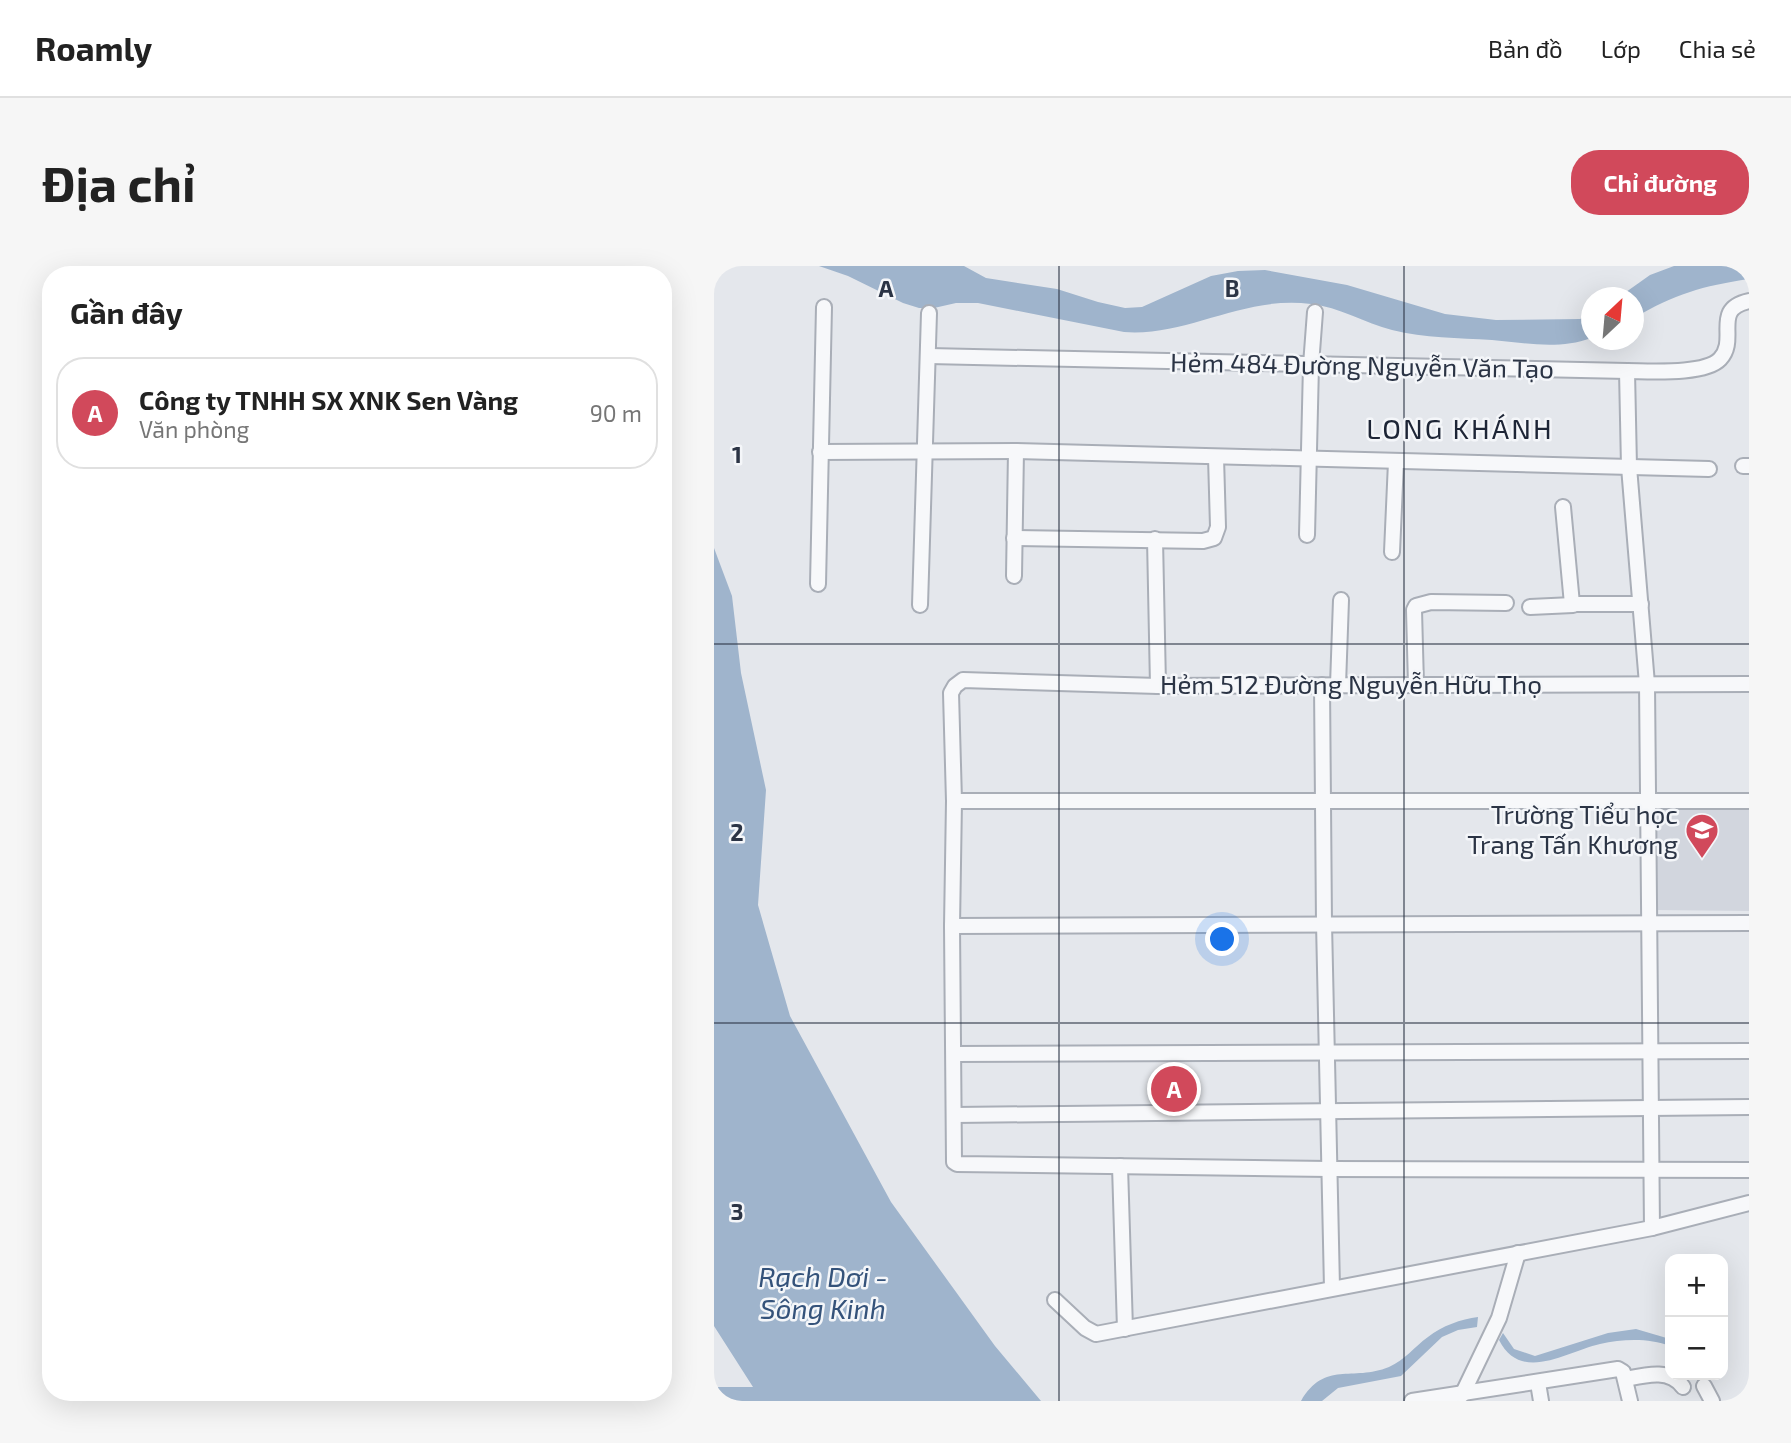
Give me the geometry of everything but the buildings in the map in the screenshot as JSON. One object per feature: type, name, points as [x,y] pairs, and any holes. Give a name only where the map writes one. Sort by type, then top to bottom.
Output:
[{"type":"street","name":"Hẻm 484 Đường Nguyễn Văn Tạo","points":[[929,356],[1627,371],[1689,369],[1713,364],[1724,354],[1732,307],[1749,301]]},
{"type":"street","points":[[818,584],[824,307]]},
{"type":"street","points":[[1307,535],[1315,312]]},
{"type":"street","points":[[920,605],[929,313]]},
{"type":"street","points":[[1627,371],[1629,467],[1647,684],[1647,923],[1652,1228]]},
{"type":"street","points":[[820,452],[1016,451],[1709,469]]},
{"type":"street","points":[[1014,576],[1016,451]]},
{"type":"street","points":[[1013,538],[1203,541],[1214,538],[1218,527],[1216,457]]},
{"type":"street","points":[[1392,552],[1396,462]]},
{"type":"street","points":[[1563,507],[1573,606]]},
{"type":"street","points":[[1155,539],[1158,686]]},
{"type":"street","points":[[1338,685],[1340,600]]},
{"type":"street","points":[[1416,685],[1416,606],[1431,602],[1506,603]]},
{"type":"street","points":[[1530,607],[1641,604]]},
{"type":"street","name":"Hẻm 512 Đường Nguyễn Hữu Thọ","points":[[954,801],[951,693],[963,680],[1158,686],[1749,684]]},
{"type":"street","points":[[1322,685],[1332,1288]]},
{"type":"street","points":[[1749,801],[954,801],[952,926],[954,1162],[957,1164],[1329,1169],[1749,1170]]},
{"type":"street","points":[[952,926],[1749,923]]},
{"type":"street","points":[[954,1054],[1749,1051]]},
{"type":"street","points":[[955,1115],[1749,1107]]},
{"type":"street","points":[[1119,1166],[1125,1329]]},
{"type":"street","points":[[1055,1300],[1090,1332],[1096,1334],[1652,1228],[1749,1203]]},
{"type":"street","points":[[1462,1395],[1499,1318],[1518,1253]]},
{"type":"street","points":[[1412,1401],[1447,1399],[1618,1369],[1623,1371],[1626,1379],[1630,1401]]},
{"type":"street","points":[[1626,1379],[1658,1374],[1670,1376],[1683,1387]]},
{"type":"street","points":[[1538,1383],[1541,1401]]},
{"type":"street","points":[[1704,1386],[1712,1401]]},
{"type":"shaded area","name":"Trường Tiểu học Trang Tấn Khương","points":[[1656,808],[1749,809],[1749,911],[1656,910]]},
{"type":"water","points":[[819,266],[964,266],[986,278],[1057,289],[1125,308],[1142,307],[1211,276],[1265,270],[1347,285],[1445,314],[1496,320],[1581,319],[1581,341],[1542,345],[1404,333],[1321,306],[1286,303],[1262,305],[1170,328],[1124,332],[978,303],[919,308]]},
{"type":"water","points":[[1674,266],[1749,266],[1749,279],[1689,292],[1644,313],[1644,287],[1633,287],[1650,275]]},
{"type":"water","name":"Rạch Dơi - Sông Kinh","points":[[714,548],[732,596],[741,673],[766,790],[758,905],[790,1016],[891,1202],[995,1346],[1041,1401],[714,1401],[714,1387],[753,1387],[714,1326]]},
{"type":"water","points":[[1478,1317],[1477,1327],[1458,1330],[1442,1337],[1401,1376],[1338,1388],[1322,1401],[1301,1401],[1320,1380],[1340,1374],[1363,1373],[1389,1367],[1439,1330],[1458,1321]]},
{"type":"water","points":[[1636,1329],[1665,1338],[1665,1344],[1636,1340],[1618,1341],[1546,1361],[1532,1362],[1520,1360],[1508,1353],[1499,1340],[1503,1333],[1514,1349],[1535,1356],[1608,1333]]},
{"type":"place","name":"Trường Tiểu học Trang Tấn Khương","points":[[1702,860]]},
{"type":"place","name":"Công ty TNHH SX XNK Sen Vàng","points":[[1174,1089]]},
{"type":"district","name":"LONG KHÁNH","points":[[1460,429]]}]
